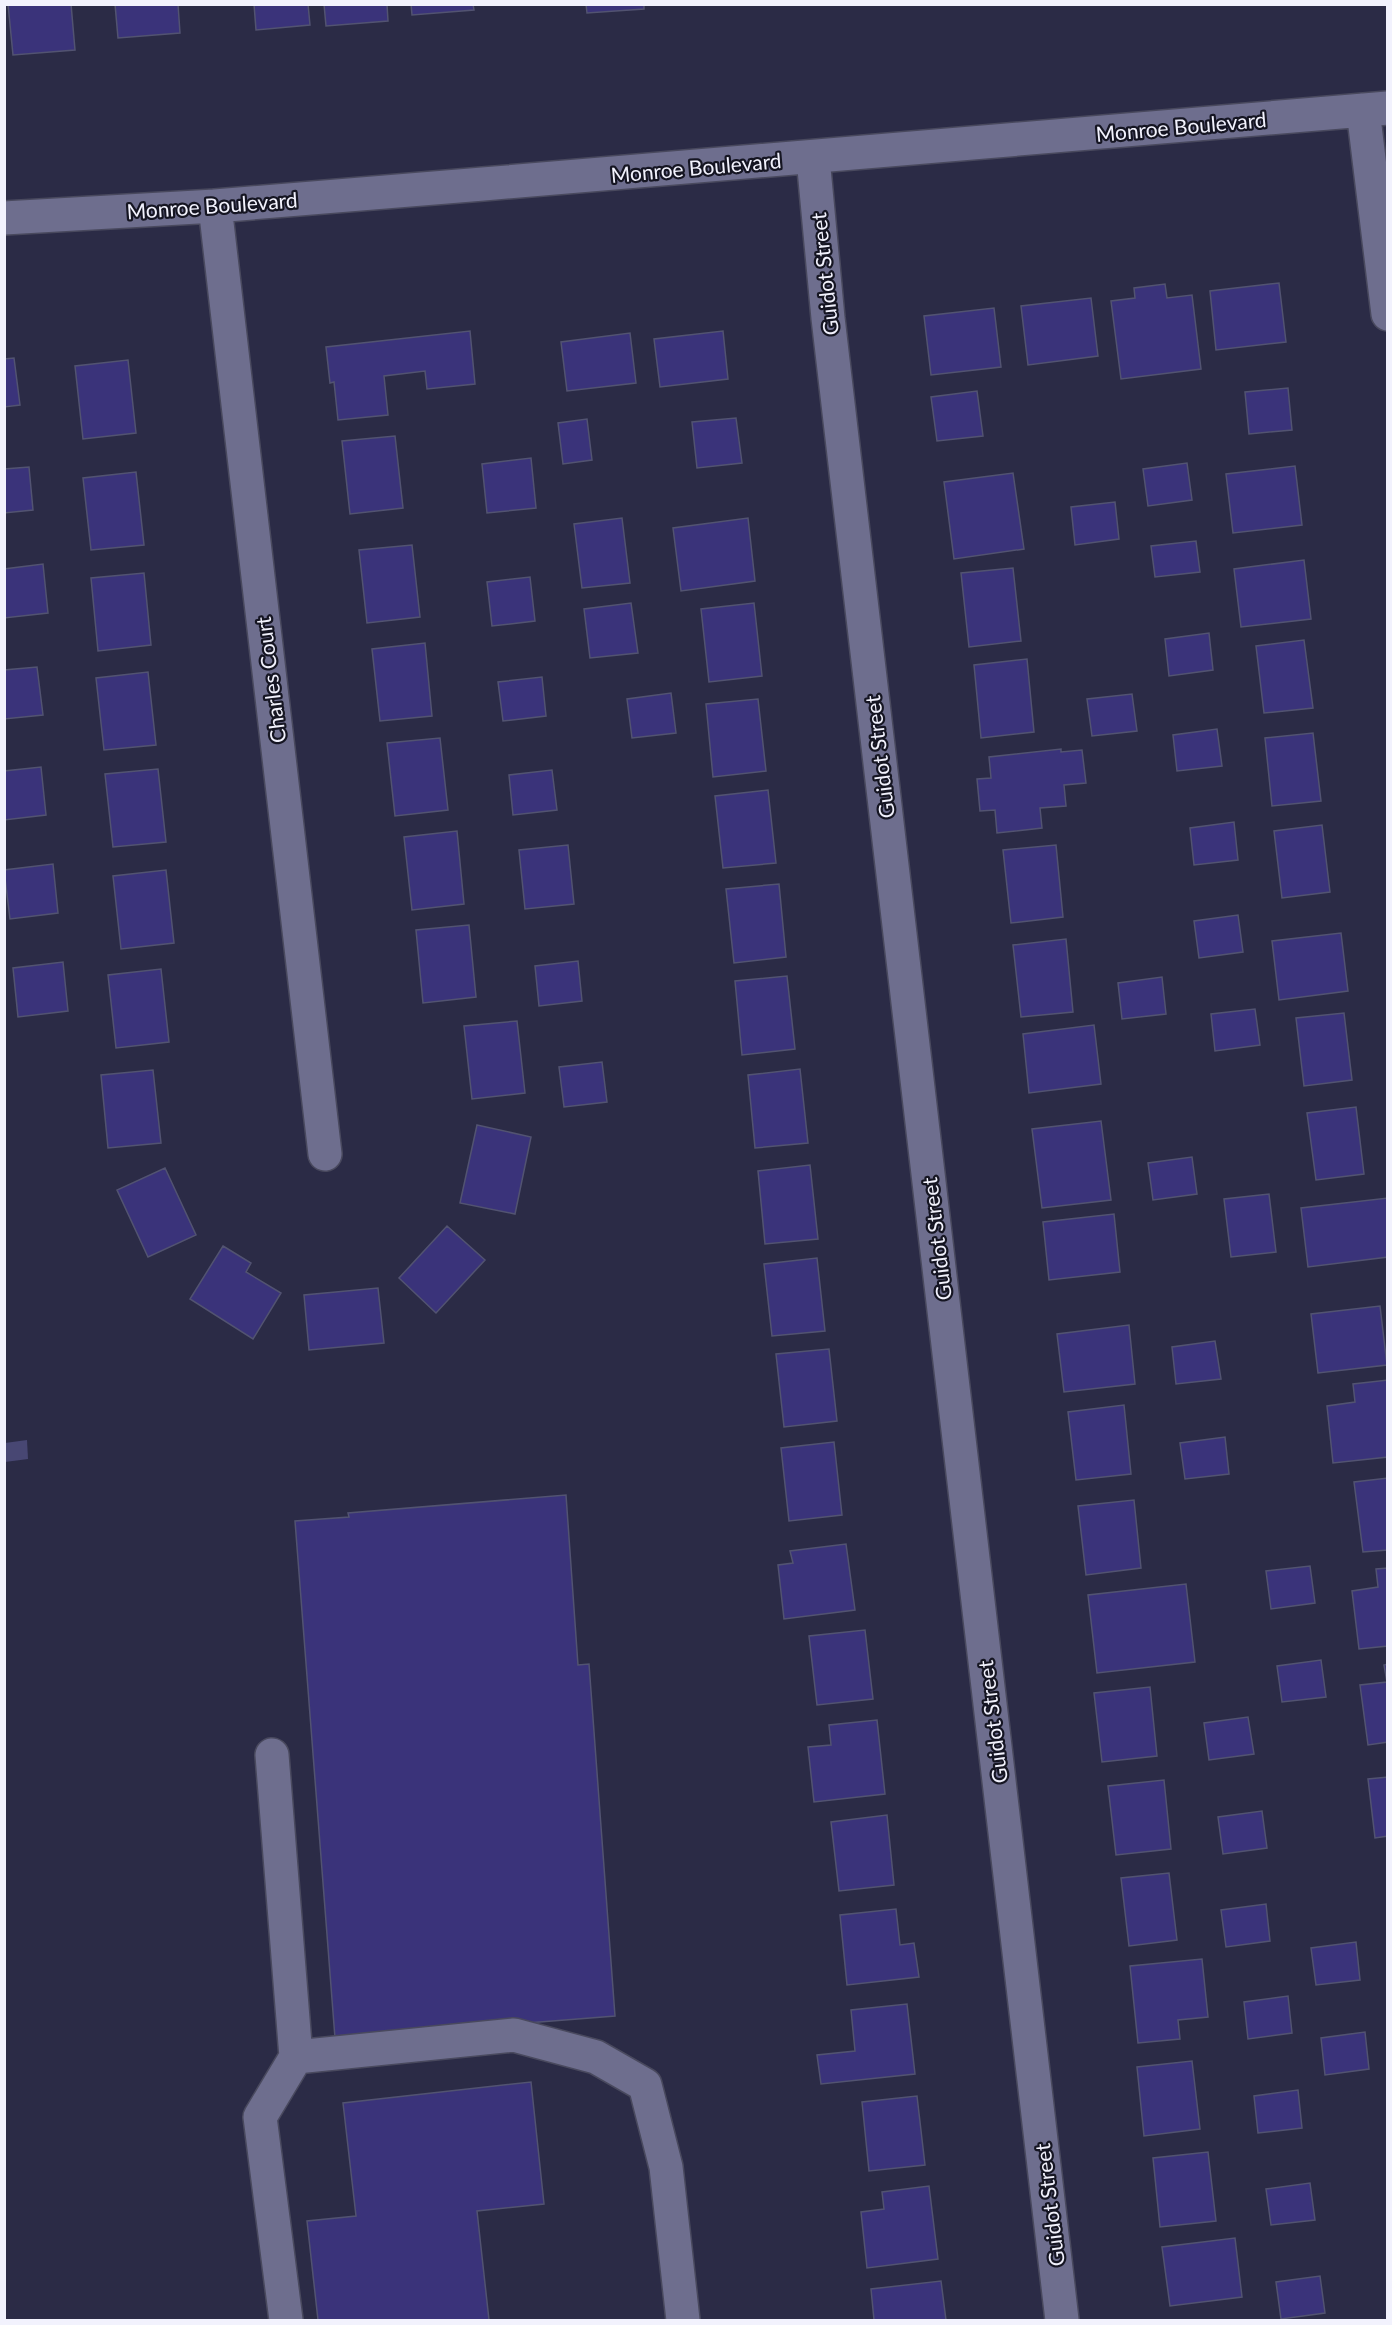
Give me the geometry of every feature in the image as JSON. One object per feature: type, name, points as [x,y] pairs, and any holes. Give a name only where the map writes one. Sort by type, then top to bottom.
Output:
[{"type":"street","name":"Monroe Boulevard","points":[[4,218],[215,206],[813,158],[1375,109]]},
{"type":"street","points":[[1375,109],[1388,314]]},
{"type":"street","name":"Guidot Street","points":[[813,158],[831,341],[1062,2320]]},
{"type":"street","name":"Charles Court","points":[[215,206],[324,1154]]},
{"type":"street","points":[[272,1755],[296,2057],[260,2117],[286,2320]]},
{"type":"street","points":[[296,2057],[514,2035],[596,2057],[645,2085],[666,2167],[683,2320]]},
{"type":"shaded area","points":[[27,1440],[28,1459],[5,1462],[5,1443]]},
{"type":"building","points":[[8,4],[71,4],[75,50],[13,55]]},
{"type":"building","points":[[115,4],[178,4],[180,33],[118,38]]},
{"type":"building","points":[[254,4],[308,4],[310,25],[256,30]]},
{"type":"building","points":[[324,4],[387,4],[388,21],[326,26]]},
{"type":"building","points":[[411,4],[473,4],[474,10],[412,15]]},
{"type":"building","points":[[586,4],[644,4],[644,9],[587,13]]},
{"type":"building","points":[[1279,283],[1286,342],[1216,350],[1210,291]]},
{"type":"building","points":[[1165,284],[1167,298],[1192,295],[1201,369],[1121,379],[1111,301],[1135,298],[1134,288]]},
{"type":"building","points":[[1091,298],[1098,356],[1028,365],[1021,306]]},
{"type":"building","points":[[994,308],[1001,367],[931,375],[924,316]]},
{"type":"building","points":[[470,331],[475,384],[427,389],[425,371],[384,376],[388,415],[338,420],[334,382],[330,383],[326,347]]},
{"type":"building","points":[[723,331],[728,379],[660,387],[654,339]]},
{"type":"building","points":[[630,333],[636,383],[567,391],[561,342]]},
{"type":"building","points":[[14,358],[20,405],[4,407],[4,359]]},
{"type":"building","points":[[128,360],[136,433],[83,439],[75,366]]},
{"type":"building","points":[[1288,388],[1292,430],[1249,434],[1245,392]]},
{"type":"building","points":[[977,391],[983,436],[937,441],[931,397]]},
{"type":"building","points":[[736,418],[742,463],[697,468],[692,422]]},
{"type":"building","points":[[587,419],[592,460],[563,464],[558,423]]},
{"type":"building","points":[[395,436],[403,508],[350,514],[342,441]]},
{"type":"building","points":[[531,458],[536,508],[487,513],[482,464]]},
{"type":"building","points":[[1187,463],[1192,500],[1148,506],[1143,469]]},
{"type":"building","points":[[1295,466],[1302,525],[1233,533],[1226,474]]},
{"type":"building","points":[[29,467],[33,510],[4,513],[4,469]]},
{"type":"building","points":[[136,472],[144,545],[91,550],[83,478]]},
{"type":"building","points":[[1013,473],[1024,549],[954,559],[944,482]]},
{"type":"building","points":[[1115,502],[1119,539],[1075,545],[1071,507]]},
{"type":"building","points":[[622,518],[630,583],[582,588],[574,524]]},
{"type":"building","points":[[748,518],[755,581],[681,591],[673,528]]},
{"type":"building","points":[[1196,541],[1200,572],[1155,577],[1151,546]]},
{"type":"building","points":[[412,545],[420,617],[367,623],[359,550]]},
{"type":"building","points":[[1304,560],[1311,619],[1241,627],[1234,569]]},
{"type":"building","points":[[43,564],[48,613],[4,618],[4,569]]},
{"type":"building","points":[[1013,568],[1021,641],[969,647],[961,573]]},
{"type":"building","points":[[144,573],[151,645],[98,651],[91,578]]},
{"type":"building","points":[[530,577],[535,621],[492,626],[487,582]]},
{"type":"building","points":[[631,603],[638,653],[590,658],[584,609]]},
{"type":"building","points":[[754,603],[762,676],[709,682],[701,609]]},
{"type":"building","points":[[1209,633],[1213,670],[1169,676],[1165,639]]},
{"type":"building","points":[[1304,640],[1313,708],[1264,713],[1256,646]]},
{"type":"building","points":[[425,643],[432,716],[380,721],[372,649]]},
{"type":"building","points":[[1027,659],[1034,732],[981,738],[974,665]]},
{"type":"building","points":[[37,667],[43,715],[4,719],[4,670]]},
{"type":"building","points":[[148,672],[156,745],[104,750],[96,678]]},
{"type":"building","points":[[542,677],[546,716],[503,721],[498,682]]},
{"type":"building","points":[[671,693],[676,733],[632,738],[627,699]]},
{"type":"building","points":[[1132,694],[1137,731],[1092,736],[1087,699]]},
{"type":"building","points":[[758,699],[766,771],[713,777],[706,704]]},
{"type":"building","points":[[1217,729],[1222,766],[1177,771],[1173,735]]},
{"type":"building","points":[[1313,733],[1321,801],[1272,806],[1265,738]]},
{"type":"building","points":[[440,738],[448,810],[395,816],[387,743]]},
{"type":"building","points":[[1061,749],[1061,752],[1082,750],[1086,783],[1064,785],[1066,806],[1040,808],[1042,828],[997,833],[995,810],[980,811],[977,779],[991,778],[989,757]]},
{"type":"building","points":[[41,767],[46,815],[4,820],[4,771]]},
{"type":"building","points":[[158,769],[166,842],[113,847],[105,774]]},
{"type":"building","points":[[552,770],[557,810],[513,815],[509,775]]},
{"type":"building","points":[[768,790],[776,863],[723,868],[715,796]]},
{"type":"building","points":[[1234,822],[1238,860],[1194,865],[1190,828]]},
{"type":"building","points":[[1322,825],[1330,892],[1282,898],[1274,831]]},
{"type":"building","points":[[457,831],[464,904],[412,910],[404,837]]},
{"type":"building","points":[[568,845],[574,904],[525,909],[519,850]]},
{"type":"building","points":[[1056,845],[1063,917],[1011,923],[1003,850]]},
{"type":"building","points":[[53,864],[58,913],[10,919],[4,870]]},
{"type":"building","points":[[166,870],[174,943],[121,949],[113,876]]},
{"type":"building","points":[[779,884],[786,957],[734,963],[726,889]]},
{"type":"building","points":[[1238,915],[1243,952],[1199,958],[1194,921]]},
{"type":"building","points":[[469,925],[476,997],[423,1003],[416,930]]},
{"type":"building","points":[[1341,933],[1348,991],[1279,1000],[1272,941]]},
{"type":"building","points":[[1066,939],[1073,1012],[1021,1017],[1013,945]]},
{"type":"building","points":[[578,961],[582,1001],[539,1006],[535,966]]},
{"type":"building","points":[[63,962],[68,1011],[18,1017],[13,968]]},
{"type":"building","points":[[161,969],[169,1042],[116,1048],[108,975]]},
{"type":"building","points":[[787,976],[795,1049],[742,1055],[735,981]]},
{"type":"building","points":[[1162,977],[1166,1014],[1122,1019],[1118,983]]},
{"type":"building","points":[[1255,1009],[1260,1045],[1215,1051],[1211,1014]]},
{"type":"building","points":[[1344,1013],[1352,1080],[1304,1086],[1296,1018]]},
{"type":"building","points":[[517,1021],[525,1093],[472,1099],[464,1026]]},
{"type":"building","points":[[1094,1025],[1101,1084],[1029,1093],[1023,1034]]},
{"type":"building","points":[[602,1062],[607,1102],[564,1107],[559,1067]]},
{"type":"building","points":[[800,1069],[808,1143],[755,1148],[748,1075]]},
{"type":"building","points":[[153,1070],[161,1143],[108,1148],[101,1075]]},
{"type":"building","points":[[1356,1107],[1364,1174],[1316,1180],[1307,1113]]},
{"type":"building","points":[[1101,1121],[1111,1200],[1042,1208],[1032,1129]]},
{"type":"building","points":[[477,1125],[531,1137],[515,1214],[460,1203]]},
{"type":"building","points":[[1192,1157],[1197,1194],[1153,1200],[1148,1163]]},
{"type":"building","points":[[810,1165],[818,1239],[765,1244],[758,1171]]},
{"type":"building","points":[[165,1168],[196,1235],[148,1257],[117,1190]]},
{"type":"building","points":[[1269,1194],[1276,1252],[1231,1257],[1224,1199]]},
{"type":"building","points":[[1388,1198],[1388,1257],[1308,1267],[1301,1208]]},
{"type":"building","points":[[1114,1214],[1120,1272],[1049,1280],[1043,1222]]},
{"type":"building","points":[[447,1226],[485,1260],[436,1313],[399,1278]]},
{"type":"building","points":[[223,1246],[251,1263],[246,1272],[281,1293],[253,1339],[190,1299]]},
{"type":"building","points":[[817,1258],[825,1331],[772,1336],[764,1264]]},
{"type":"building","points":[[378,1288],[384,1343],[309,1350],[304,1295]]},
{"type":"building","points":[[1380,1306],[1387,1365],[1318,1373],[1311,1314]]},
{"type":"building","points":[[1129,1325],[1135,1384],[1064,1392],[1057,1334]]},
{"type":"building","points":[[1215,1341],[1221,1379],[1176,1384],[1172,1347]]},
{"type":"building","points":[[829,1349],[837,1421],[784,1427],[776,1354]]},
{"type":"building","points":[[1388,1380],[1388,1457],[1333,1463],[1327,1406],[1355,1402],[1353,1384]]},
{"type":"building","points":[[1124,1405],[1131,1474],[1076,1480],[1068,1412]]},
{"type":"building","points":[[1225,1437],[1229,1474],[1185,1479],[1180,1443]]},
{"type":"building","points":[[834,1442],[842,1515],[789,1521],[781,1448]]},
{"type":"building","points":[[1388,1478],[1388,1550],[1363,1552],[1354,1482]]},
{"type":"building","points":[[566,1495],[578,1665],[589,1664],[615,2016],[335,2038],[295,1521],[349,1517],[348,1513]]},
{"type":"building","points":[[1134,1500],[1141,1568],[1086,1575],[1078,1506]]},
{"type":"building","points":[[846,1544],[855,1610],[784,1619],[778,1565],[793,1563],[790,1551]]},
{"type":"building","points":[[1310,1566],[1315,1603],[1271,1609],[1266,1571]]},
{"type":"building","points":[[1388,1568],[1388,1646],[1359,1649],[1352,1591],[1378,1587],[1376,1569]]},
{"type":"building","points":[[1186,1584],[1195,1662],[1097,1673],[1088,1595]]},
{"type":"building","points":[[865,1630],[873,1699],[817,1705],[809,1636]]},
{"type":"building","points":[[1321,1660],[1326,1697],[1282,1702],[1277,1666]]},
{"type":"building","points":[[1388,1664],[1388,1742],[1368,1745],[1360,1685],[1387,1682],[1384,1665]]},
{"type":"building","points":[[1150,1687],[1157,1756],[1102,1762],[1094,1693]]},
{"type":"building","points":[[1248,1717],[1254,1754],[1209,1760],[1204,1723]]},
{"type":"building","points":[[877,1720],[885,1794],[814,1802],[808,1747],[831,1745],[829,1725]]},
{"type":"building","points":[[1388,1777],[1388,1836],[1375,1838],[1368,1779]]},
{"type":"building","points":[[1164,1780],[1171,1849],[1116,1855],[1108,1786]]},
{"type":"building","points":[[1262,1811],[1267,1848],[1223,1854],[1218,1817]]},
{"type":"building","points":[[887,1815],[894,1885],[839,1891],[831,1822]]},
{"type":"building","points":[[1169,1873],[1177,1940],[1129,1946],[1121,1878]]},
{"type":"building","points":[[1266,1904],[1270,1941],[1226,1947],[1221,1910]]},
{"type":"building","points":[[896,1909],[900,1945],[914,1943],[919,1977],[847,1985],[840,1915]]},
{"type":"building","points":[[1356,1942],[1360,1980],[1316,1985],[1311,1948]]},
{"type":"building","points":[[1202,1959],[1208,2017],[1178,2020],[1180,2039],[1138,2043],[1130,1966]]},
{"type":"building","points":[[1288,1996],[1292,2033],[1248,2039],[1244,2002]]},
{"type":"building","points":[[907,2004],[915,2074],[821,2084],[817,2055],[855,2051],[851,2010]]},
{"type":"building","points":[[1365,2032],[1369,2069],[1325,2075],[1321,2038]]},
{"type":"building","points":[[1192,2061],[1200,2129],[1144,2136],[1137,2067]]},
{"type":"building","points":[[531,2082],[544,2204],[477,2211],[489,2320],[318,2320],[307,2221],[356,2216],[343,2103]]},
{"type":"building","points":[[1298,2090],[1302,2128],[1258,2133],[1254,2096]]},
{"type":"building","points":[[917,2096],[925,2165],[869,2171],[862,2102]]},
{"type":"building","points":[[1208,2152],[1216,2221],[1160,2227],[1153,2158]]},
{"type":"building","points":[[1310,2183],[1315,2220],[1271,2225],[1266,2189]]},
{"type":"building","points":[[929,2186],[938,2259],[867,2268],[861,2212],[884,2209],[882,2192]]},
{"type":"building","points":[[1235,2238],[1242,2297],[1170,2306],[1162,2247]]},
{"type":"building","points":[[1320,2276],[1325,2313],[1281,2319],[1276,2282]]},
{"type":"building","points":[[941,2281],[946,2320],[874,2320],[871,2289]]}]
